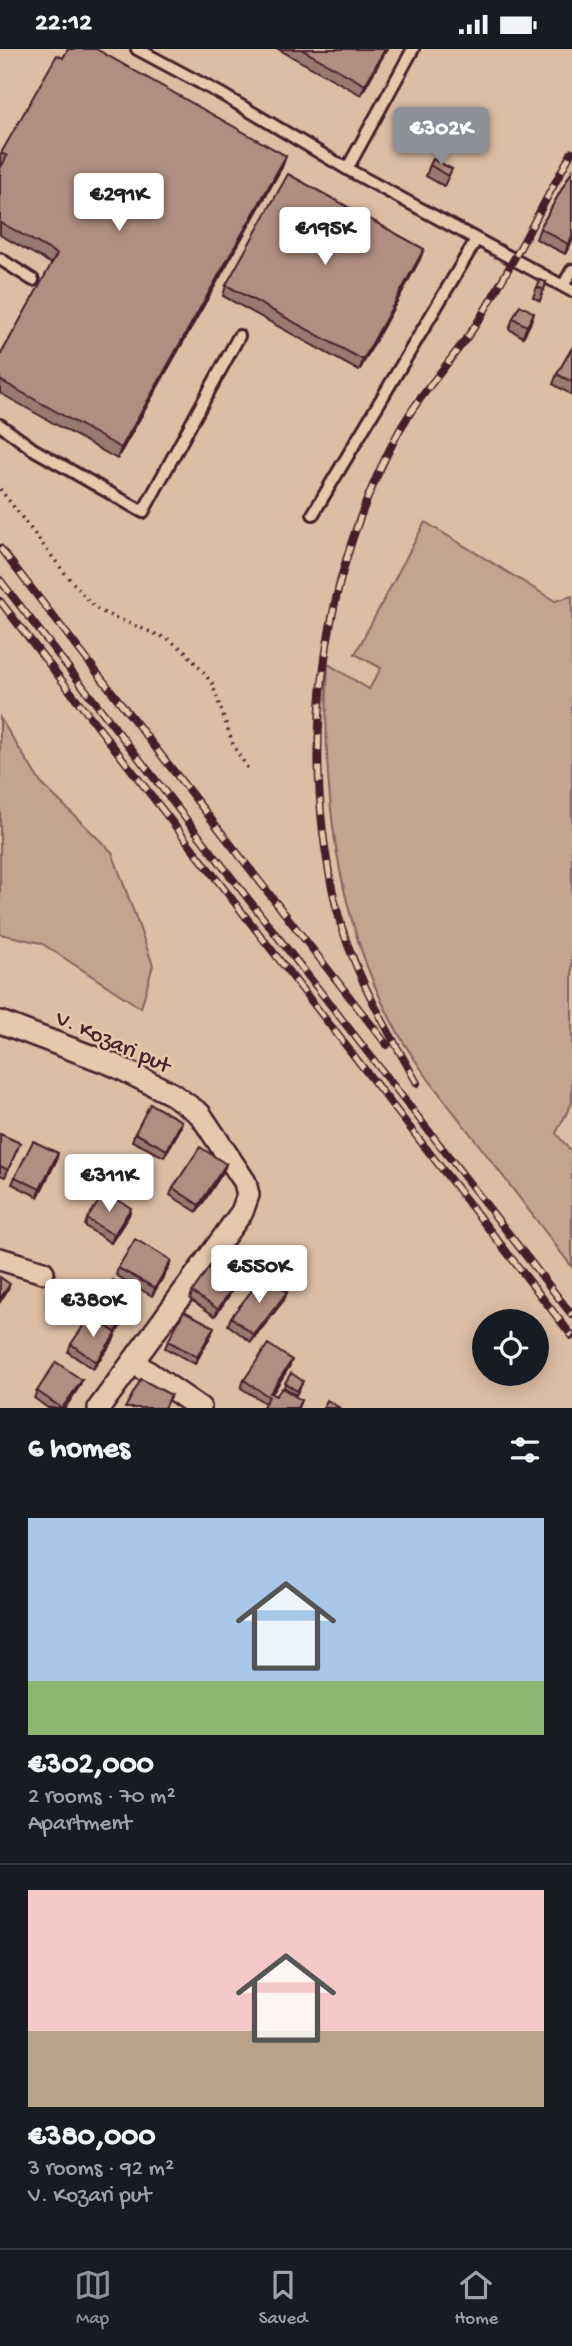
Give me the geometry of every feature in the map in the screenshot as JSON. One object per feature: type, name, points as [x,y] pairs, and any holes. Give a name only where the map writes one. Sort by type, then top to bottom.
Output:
[{"type":"street","name":"V. Kozari put","points":[[0,1022],[114,1065],[172,1094],[200,1114],[245,1182],[248,1195],[242,1212],[99,1408]]},
{"type":"street","points":[[0,1259],[43,1272]]},
{"type":"street","points":[[134,1362],[200,1408]]},
{"type":"lane","points":[[137,49],[223,95],[347,169],[568,288],[572,270]]},
{"type":"lane","points":[[347,169],[413,49]]},
{"type":"lane","points":[[313,514],[477,240]]},
{"type":"lane","points":[[0,259],[33,280]]},
{"type":"lane","points":[[0,425],[33,449],[143,512],[239,336]]},
{"type":"path","points":[[0,489],[94,607],[168,639],[185,651],[212,683],[234,747],[248,769]]},
{"type":"shaded area","points":[[425,522],[555,601],[572,596],[572,1103],[556,1133],[572,1153],[572,1267],[436,1089],[392,1022],[357,937],[336,848],[327,755],[328,664],[369,689],[381,668],[355,654]]},
{"type":"shaded area","points":[[0,718],[41,783],[112,852],[153,965],[141,1008],[41,943],[0,934]]},
{"type":"building","points":[[68,49],[96,49],[286,156],[121,448],[0,380],[0,356],[57,254],[0,222],[0,169],[7,156],[1,153],[57,55],[63,58]]},
{"type":"building","points":[[301,49],[385,49],[365,85]]},
{"type":"building","points":[[433,159],[452,169],[448,176],[430,165]]},
{"type":"building","points":[[572,171],[572,237],[568,244],[540,228]]},
{"type":"building","points":[[288,174],[424,249],[363,360],[226,285]]},
{"type":"building","points":[[541,280],[546,282],[544,290],[537,287]]},
{"type":"building","points":[[520,305],[534,313],[527,326],[513,318]]},
{"type":"building","points":[[572,348],[572,382],[557,374]]},
{"type":"building","points":[[150,1104],[182,1121],[167,1150],[135,1133]]},
{"type":"building","points":[[0,1134],[20,1143],[8,1170],[0,1166]]},
{"type":"building","points":[[33,1141],[58,1153],[40,1189],[15,1177]]},
{"type":"building","points":[[200,1147],[226,1164],[199,1205],[173,1188]]},
{"type":"building","points":[[105,1192],[131,1208],[114,1235],[87,1219]]},
{"type":"building","points":[[135,1239],[171,1260],[155,1288],[118,1268]]},
{"type":"building","points":[[212,1263],[237,1281],[218,1309],[192,1292]]},
{"type":"building","points":[[264,1275],[287,1292],[254,1335],[231,1317]]},
{"type":"building","points":[[0,1277],[10,1284],[0,1299]]},
{"type":"building","points":[[113,1280],[138,1297],[119,1325],[93,1308]]},
{"type":"building","points":[[184,1311],[214,1327],[197,1357],[168,1341]]},
{"type":"building","points":[[90,1316],[116,1333],[96,1362],[71,1344]]},
{"type":"building","points":[[268,1344],[292,1360],[270,1393],[276,1396],[282,1388],[301,1400],[297,1408],[262,1408],[269,1397],[244,1380]]},
{"type":"building","points":[[56,1362],[82,1380],[62,1408],[37,1391]]},
{"type":"building","points":[[291,1373],[303,1381],[297,1391],[285,1383]]},
{"type":"building","points":[[141,1379],[171,1395],[164,1408],[125,1408]]},
{"type":"building","points":[[327,1400],[340,1408],[323,1408]]},
{"type":"railway","points":[[417,1083],[360,975],[336,906],[325,846],[319,786],[319,725],[324,665],[335,605],[350,547],[371,490],[397,435],[415,406],[477,323],[572,152]]},
{"type":"railway","points":[[0,548],[387,1045]]},
{"type":"railway","points":[[0,580],[572,1315]]},
{"type":"railway","points":[[0,601],[572,1336]]}]
